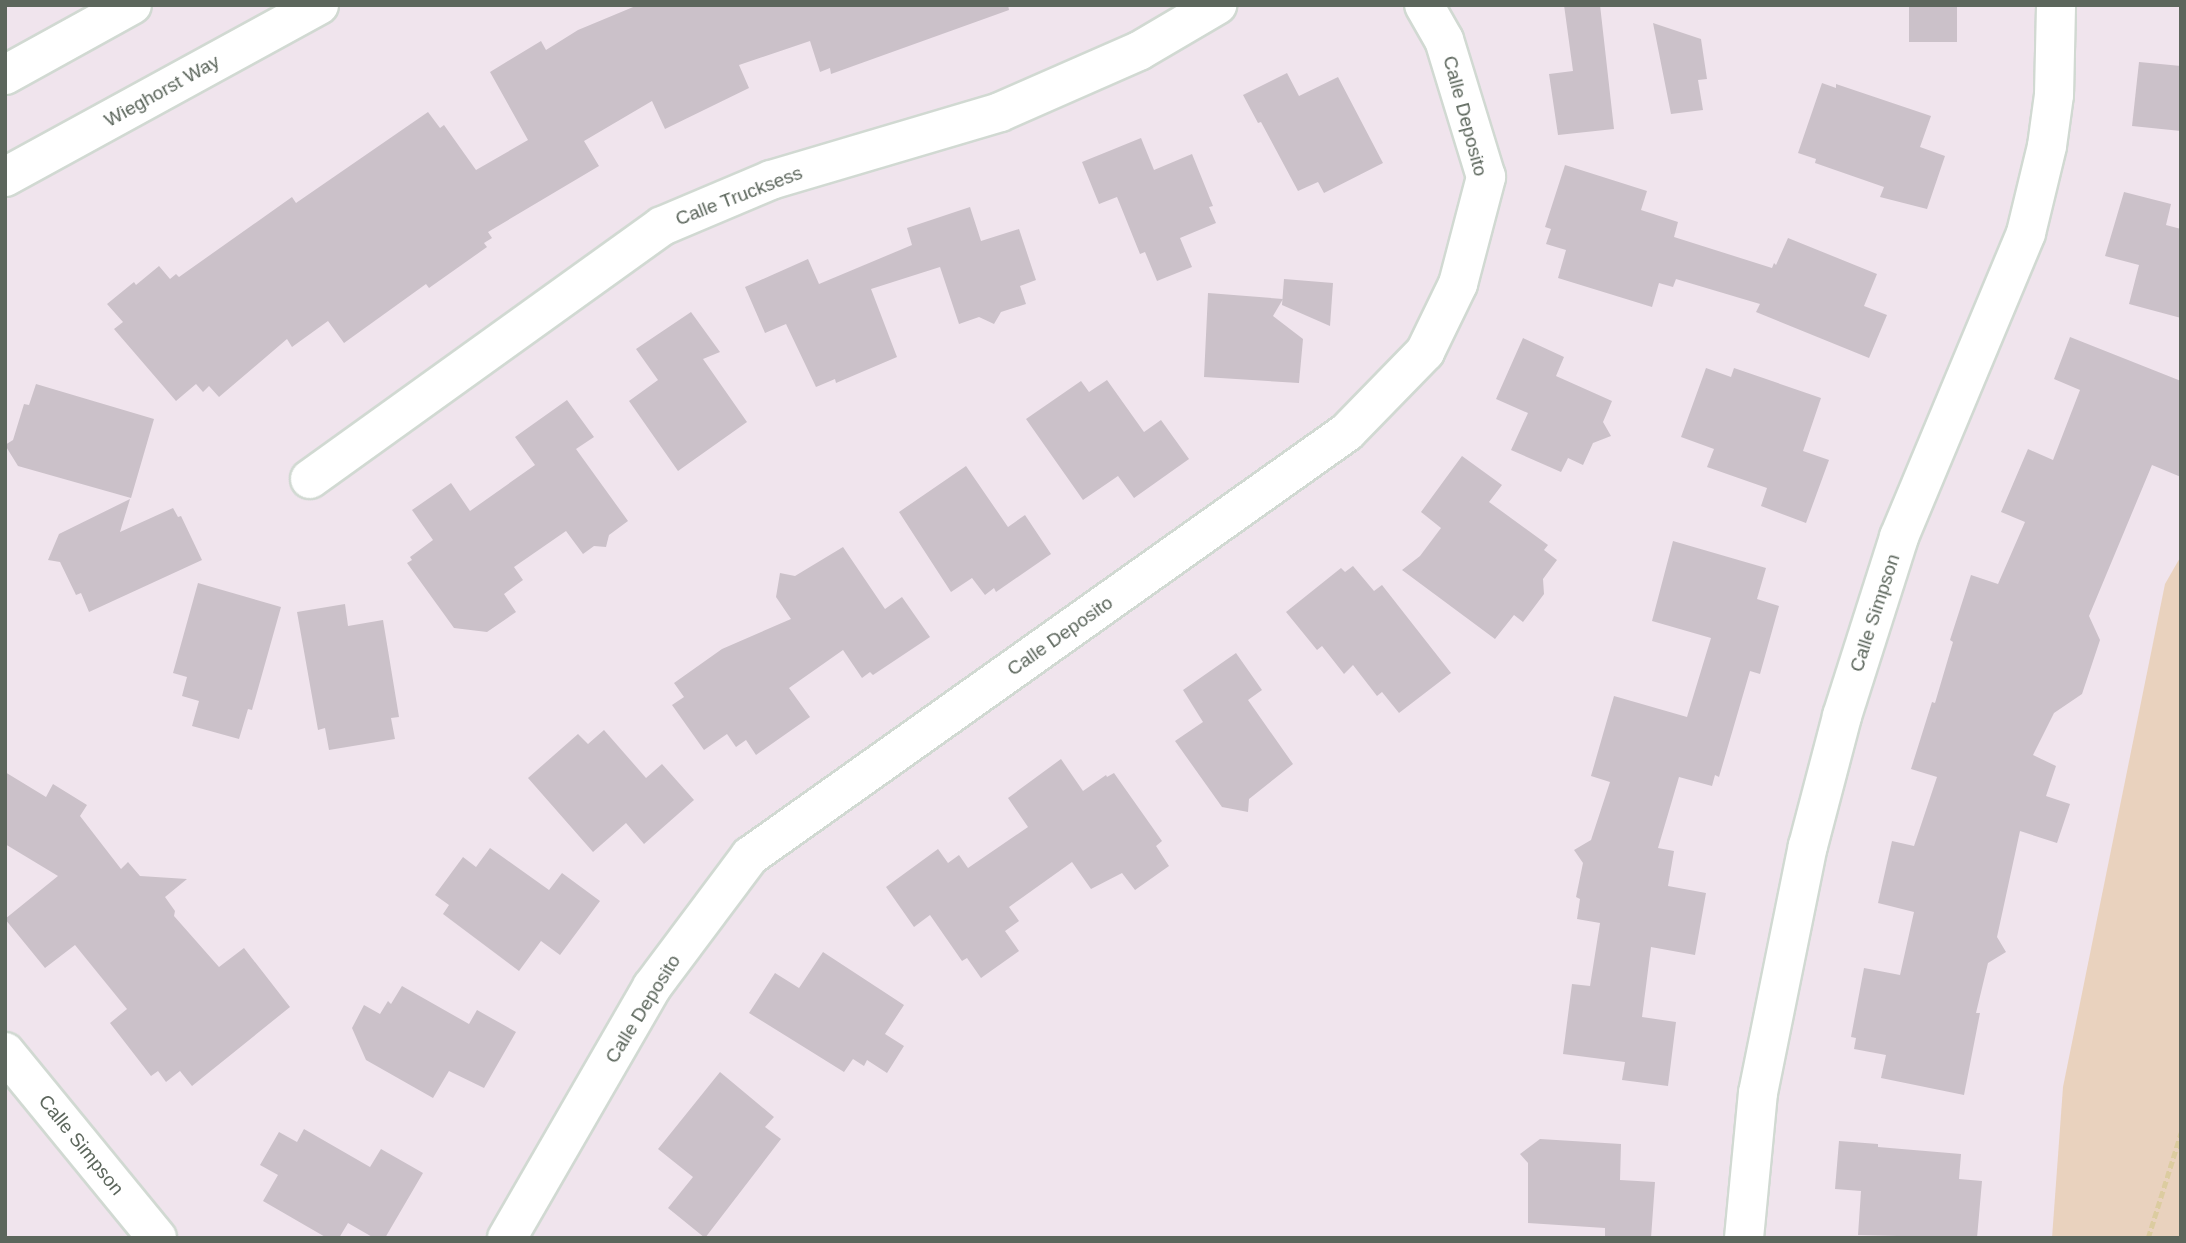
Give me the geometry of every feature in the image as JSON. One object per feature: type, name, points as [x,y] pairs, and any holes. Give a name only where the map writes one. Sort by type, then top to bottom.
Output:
[{"type":"street","points":[[5,75],[132,5]]},
{"type":"street","name":"Wieghorst Way","points":[[5,177],[319,5]]},
{"type":"street","name":"Calle Trucksess","points":[[310,479],[662,226],[771,180],[1000,112],[1139,51],[1217,5]]},
{"type":"street","name":"Calle Deposito","points":[[507,1238],[652,987],[750,856],[1347,432],[1425,352],[1458,284],[1486,177],[1444,40],[1424,5]]},
{"type":"street","name":"Calle Simpson","points":[[1744,1238],[1758,1093],[1808,846],[1842,716],[1899,537],[2026,233],[2047,146],[2054,94],[2056,5]]},
{"type":"street","name":"Calle Simpson","points":[[5,1052],[157,1238]]},
{"type":"path","points":[[2148,1238],[2181,1133]]},
{"type":"shaded area","points":[[2181,556],[2181,1238],[2052,1238],[2063,1087],[2165,584]]},
{"type":"building","points":[[638,5],[1008,5],[1009,10],[831,74],[830,68],[820,72],[810,41],[739,65],[749,88],[665,129],[652,101],[584,141],[599,166],[488,232],[492,238],[484,243],[487,247],[429,288],[426,284],[344,343],[328,321],[292,347],[287,339],[219,397],[209,386],[203,392],[196,384],[176,401],[114,329],[123,322],[107,304],[134,282],[136,285],[159,266],[170,279],[176,274],[179,277],[292,197],[296,203],[428,112],[440,128],[444,125],[476,170],[528,140],[490,72],[541,41],[546,50],[578,30]]},
{"type":"building","points":[[1564,5],[1600,5],[1614,129],[1558,135],[1549,74],[1573,71]]},
{"type":"building","points":[[1909,5],[1957,5],[1957,42],[1909,42]]},
{"type":"building","points":[[1653,23],[1701,39],[1707,79],[1698,80],[1703,110],[1671,114]]},
{"type":"building","points":[[2139,62],[2181,66],[2181,131],[2132,126]]},
{"type":"building","points":[[1287,73],[1299,96],[1338,77],[1383,163],[1324,193],[1318,182],[1298,191],[1261,122],[1258,123],[1243,95]]},
{"type":"building","points":[[1822,83],[1836,88],[1836,84],[1931,116],[1920,147],[1945,156],[1927,209],[1880,197],[1884,187],[1815,163],[1816,159],[1798,153]]},
{"type":"building","points":[[1141,138],[1154,170],[1192,154],[1213,206],[1209,207],[1216,223],[1180,238],[1192,267],[1157,281],[1145,252],[1140,254],[1117,197],[1099,204],[1082,162]]},
{"type":"building","points":[[1565,165],[1647,191],[1641,210],[1678,222],[1674,237],[1772,268],[1774,263],[1776,265],[1788,238],[1877,274],[1864,306],[1887,315],[1869,358],[1756,312],[1760,304],[1676,279],[1673,287],[1659,283],[1652,307],[1558,278],[1566,250],[1546,244],[1551,229],[1545,227]]},
{"type":"building","points":[[2124,192],[2171,204],[2166,225],[2181,229],[2181,318],[2129,304],[2139,265],[2105,256]]},
{"type":"building","points":[[970,207],[981,241],[1019,229],[1036,280],[1020,286],[1026,304],[1001,312],[994,324],[979,317],[959,324],[940,267],[871,289],[897,357],[836,383],[835,379],[816,387],[786,324],[765,333],[745,287],[808,259],[819,284],[912,245],[907,228]]},
{"type":"building","points":[[1284,279],[1333,283],[1330,326],[1282,305]]},
{"type":"building","points":[[1208,293],[1283,299],[1273,316],[1303,339],[1299,383],[1204,377]]},
{"type":"building","points":[[691,312],[720,352],[703,359],[747,422],[678,471],[629,401],[658,380],[636,349]]},
{"type":"building","points":[[2070,337],[2181,381],[2181,477],[2152,465],[2089,616],[2100,640],[2082,694],[2054,713],[2033,755],[2056,766],[2046,796],[2070,804],[2057,843],[2020,831],[1997,937],[2006,952],[1988,963],[1976,1013],[1980,1013],[1964,1095],[1881,1078],[1886,1055],[1854,1049],[1856,1038],[1851,1037],[1864,968],[1900,975],[1914,912],[1878,903],[1892,841],[1914,846],[1937,777],[1911,769],[1932,702],[1935,703],[1953,642],[1950,640],[1971,575],[1998,584],[2025,522],[2001,512],[2028,449],[2053,460],[2080,390],[2054,379]]},
{"type":"building","points":[[1523,338],[1564,357],[1556,376],[1612,401],[1603,422],[1611,436],[1593,443],[1583,465],[1568,458],[1561,472],[1511,450],[1528,413],[1496,399]]},
{"type":"building","points":[[1706,368],[1731,377],[1734,368],[1821,398],[1803,451],[1829,460],[1806,523],[1761,506],[1767,488],[1707,467],[1714,449],[1681,437]]},
{"type":"building","points":[[1107,380],[1144,432],[1161,420],[1189,459],[1134,498],[1118,476],[1083,500],[1026,419],[1081,381],[1089,392]]},
{"type":"building","points":[[36,384],[154,419],[131,498],[18,466],[5,445],[13,440],[24,404],[29,405]]},
{"type":"building","points":[[567,400],[594,437],[576,449],[628,521],[609,535],[606,547],[594,546],[583,554],[566,531],[514,567],[523,580],[504,594],[516,612],[487,632],[454,628],[407,563],[412,560],[410,557],[433,540],[412,510],[451,483],[470,511],[535,465],[515,437]]},
{"type":"building","points":[[1462,456],[1502,485],[1489,502],[1548,545],[1544,550],[1557,560],[1543,579],[1544,594],[1523,622],[1514,615],[1495,639],[1402,570],[1420,556],[1441,528],[1421,512]]},
{"type":"building","points":[[966,466],[1008,527],[1025,515],[1051,554],[996,592],[994,588],[985,595],[972,578],[951,592],[899,512]]},
{"type":"building","points":[[130,499],[120,532],[173,508],[178,517],[181,516],[202,560],[89,612],[81,593],[76,595],[60,562],[48,560],[59,534]]},
{"type":"building","points":[[1673,541],[1766,568],[1757,599],[1779,606],[1760,674],[1750,671],[1719,777],[1715,775],[1712,786],[1679,777],[1658,848],[1674,851],[1668,886],[1706,893],[1695,955],[1651,947],[1642,1017],[1676,1022],[1668,1086],[1622,1080],[1625,1062],[1563,1054],[1572,984],[1590,986],[1600,923],[1577,919],[1580,899],[1576,897],[1583,863],[1574,850],[1591,840],[1610,782],[1591,776],[1614,696],[1687,717],[1711,638],[1652,621]]},
{"type":"building","points":[[843,547],[885,609],[902,597],[930,637],[873,675],[870,672],[862,678],[843,650],[789,688],[810,717],[756,755],[746,740],[736,747],[727,734],[704,750],[672,705],[684,697],[674,683],[722,649],[791,619],[776,597],[780,573],[795,576]]},
{"type":"building","points":[[1353,566],[1374,591],[1382,585],[1451,673],[1399,713],[1382,692],[1377,696],[1353,665],[1344,674],[1322,646],[1317,650],[1286,612],[1341,568],[1345,572]]},
{"type":"building","points":[[198,583],[281,607],[252,710],[248,709],[239,739],[192,726],[199,701],[182,696],[187,677],[173,673]]},
{"type":"building","points":[[345,604],[348,626],[383,620],[399,717],[391,718],[395,739],[329,750],[325,728],[318,730],[297,612]]},
{"type":"building","points":[[1236,653],[1262,690],[1248,700],[1293,764],[1249,799],[1248,812],[1222,807],[1175,741],[1203,722],[1183,690]]},
{"type":"building","points":[[604,730],[646,778],[662,764],[694,800],[644,844],[626,823],[593,852],[528,778],[578,734],[588,744]]},
{"type":"building","points":[[1061,759],[1083,791],[1106,775],[1107,777],[1114,773],[1162,841],[1156,846],[1169,866],[1135,890],[1122,873],[1091,889],[1072,862],[1009,907],[1019,921],[1005,931],[1019,951],[981,978],[967,958],[962,961],[930,915],[914,927],[886,887],[938,849],[948,863],[959,855],[968,868],[1028,827],[1008,798]]},
{"type":"building","points":[[5,772],[46,797],[53,784],[87,805],[80,816],[121,869],[128,862],[140,876],[187,879],[165,897],[175,911],[174,916],[219,967],[244,948],[290,1007],[192,1086],[180,1071],[166,1082],[158,1071],[151,1076],[110,1023],[127,1009],[75,945],[45,968],[5,919],[58,876],[5,844]]},
{"type":"building","points":[[490,848],[549,890],[562,873],[600,901],[560,955],[541,941],[519,971],[443,914],[449,905],[435,895],[463,857],[476,867]]},
{"type":"building","points":[[823,952],[904,1005],[885,1034],[904,1046],[887,1073],[867,1060],[864,1066],[853,1059],[844,1072],[749,1013],[775,973],[799,988]]},
{"type":"building","points":[[402,986],[469,1024],[477,1010],[516,1032],[484,1088],[449,1071],[433,1098],[366,1060],[352,1028],[364,1005],[380,1014],[388,1001],[391,1004]]},
{"type":"building","points":[[720,1072],[774,1117],[765,1127],[781,1139],[705,1238],[668,1208],[693,1177],[658,1149]]},
{"type":"building","points":[[304,1129],[370,1167],[381,1149],[423,1173],[385,1238],[374,1238],[348,1223],[339,1238],[327,1238],[263,1201],[278,1175],[260,1165],[279,1132],[297,1142]]},
{"type":"building","points":[[1540,1139],[1621,1144],[1620,1180],[1655,1182],[1651,1238],[1605,1238],[1605,1228],[1528,1223],[1528,1163],[1520,1154]]},
{"type":"building","points":[[1839,1141],[1961,1154],[1959,1179],[1982,1181],[1977,1238],[1858,1235],[1861,1191],[1835,1189]]}]
